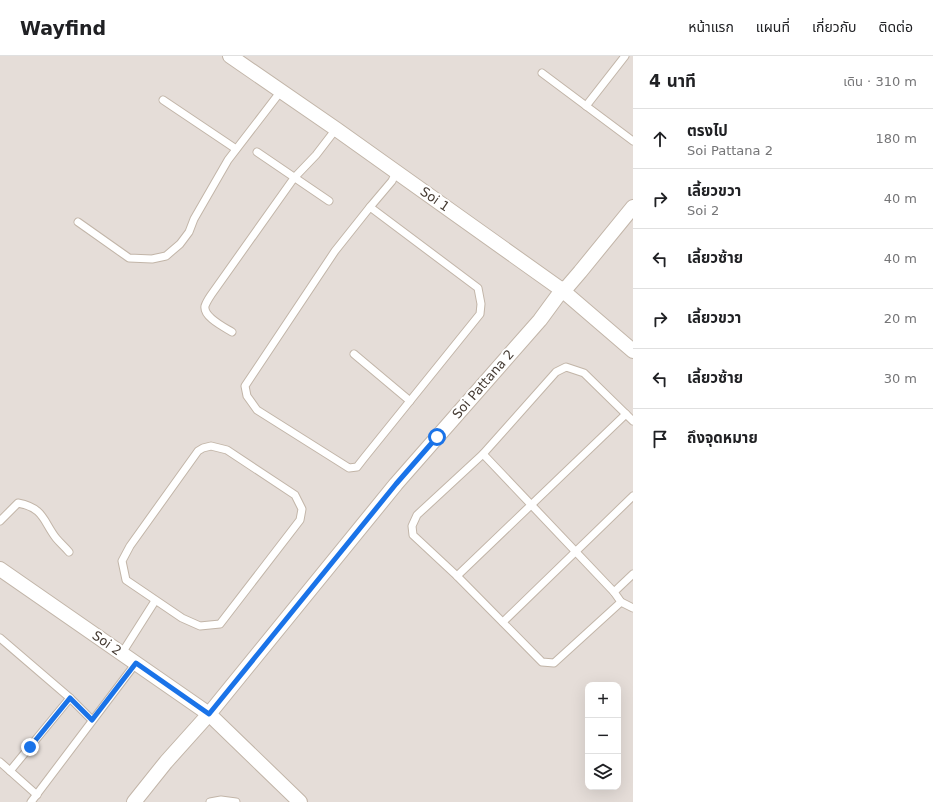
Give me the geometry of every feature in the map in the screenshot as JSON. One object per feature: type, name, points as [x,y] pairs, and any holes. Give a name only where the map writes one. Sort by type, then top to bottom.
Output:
[{"type":"street","name":"Soi 1","points":[[230,56],[336,129],[562,290],[633,351]]},
{"type":"street","name":"Soi Pattana 2","points":[[134,802],[166,762],[209,714],[396,484],[540,320],[562,290],[568,286],[580,272],[633,207]]},
{"type":"street","name":"Soi 2","points":[[0,568],[209,714],[300,802]]},
{"type":"lane","points":[[586,106],[625,56]]},
{"type":"lane","points":[[542,73],[633,141]]},
{"type":"lane","points":[[78,222],[129,258],[152,259],[166,256],[180,244],[189,232],[194,219],[228,160],[281,92]]},
{"type":"lane","points":[[163,100],[236,149]]},
{"type":"lane","points":[[232,332],[209,316],[205,312],[205,306],[211,295],[294,178],[316,155],[336,129]]},
{"type":"lane","points":[[257,152],[329,201]]},
{"type":"lane","points":[[370,207],[478,288],[481,304],[480,314],[357,467],[349,468],[257,410],[247,396],[246,386],[335,251],[370,207],[392,181],[396,172]]},
{"type":"lane","points":[[354,354],[410,400]]},
{"type":"lane","points":[[621,602],[554,663],[542,662],[457,576],[413,535],[412,526],[417,515],[483,454],[556,372],[566,367],[584,373],[633,421]]},
{"type":"lane","points":[[457,576],[626,414]]},
{"type":"lane","points":[[211,446],[227,450],[295,495],[302,509],[300,520],[220,624],[200,626],[182,618],[155,601],[126,580],[122,562],[130,546],[198,451],[211,446]]},
{"type":"lane","points":[[483,454],[575,553],[614,592],[621,602],[633,608]]},
{"type":"lane","points":[[503,622],[633,496]]},
{"type":"lane","points":[[0,521],[18,503],[27,505],[39,512],[47,521],[56,537],[69,552]]},
{"type":"lane","points":[[614,592],[633,574]]},
{"type":"lane","points":[[122,653],[155,601]]},
{"type":"lane","points":[[0,638],[70,698],[92,720]]},
{"type":"lane","points":[[31,802],[136,663]]},
{"type":"lane","points":[[10,771],[70,698]]},
{"type":"lane","points":[[0,762],[37,795]]},
{"type":"lane","points":[[210,802],[221,800],[236,802]]},
{"type":"shaded area","points":[[0,56],[633,56],[633,802],[0,802]]},
{"type":"route","points":[[30,747],[70,698],[92,720],[136,663],[209,714],[396,484],[437,437]]}]
